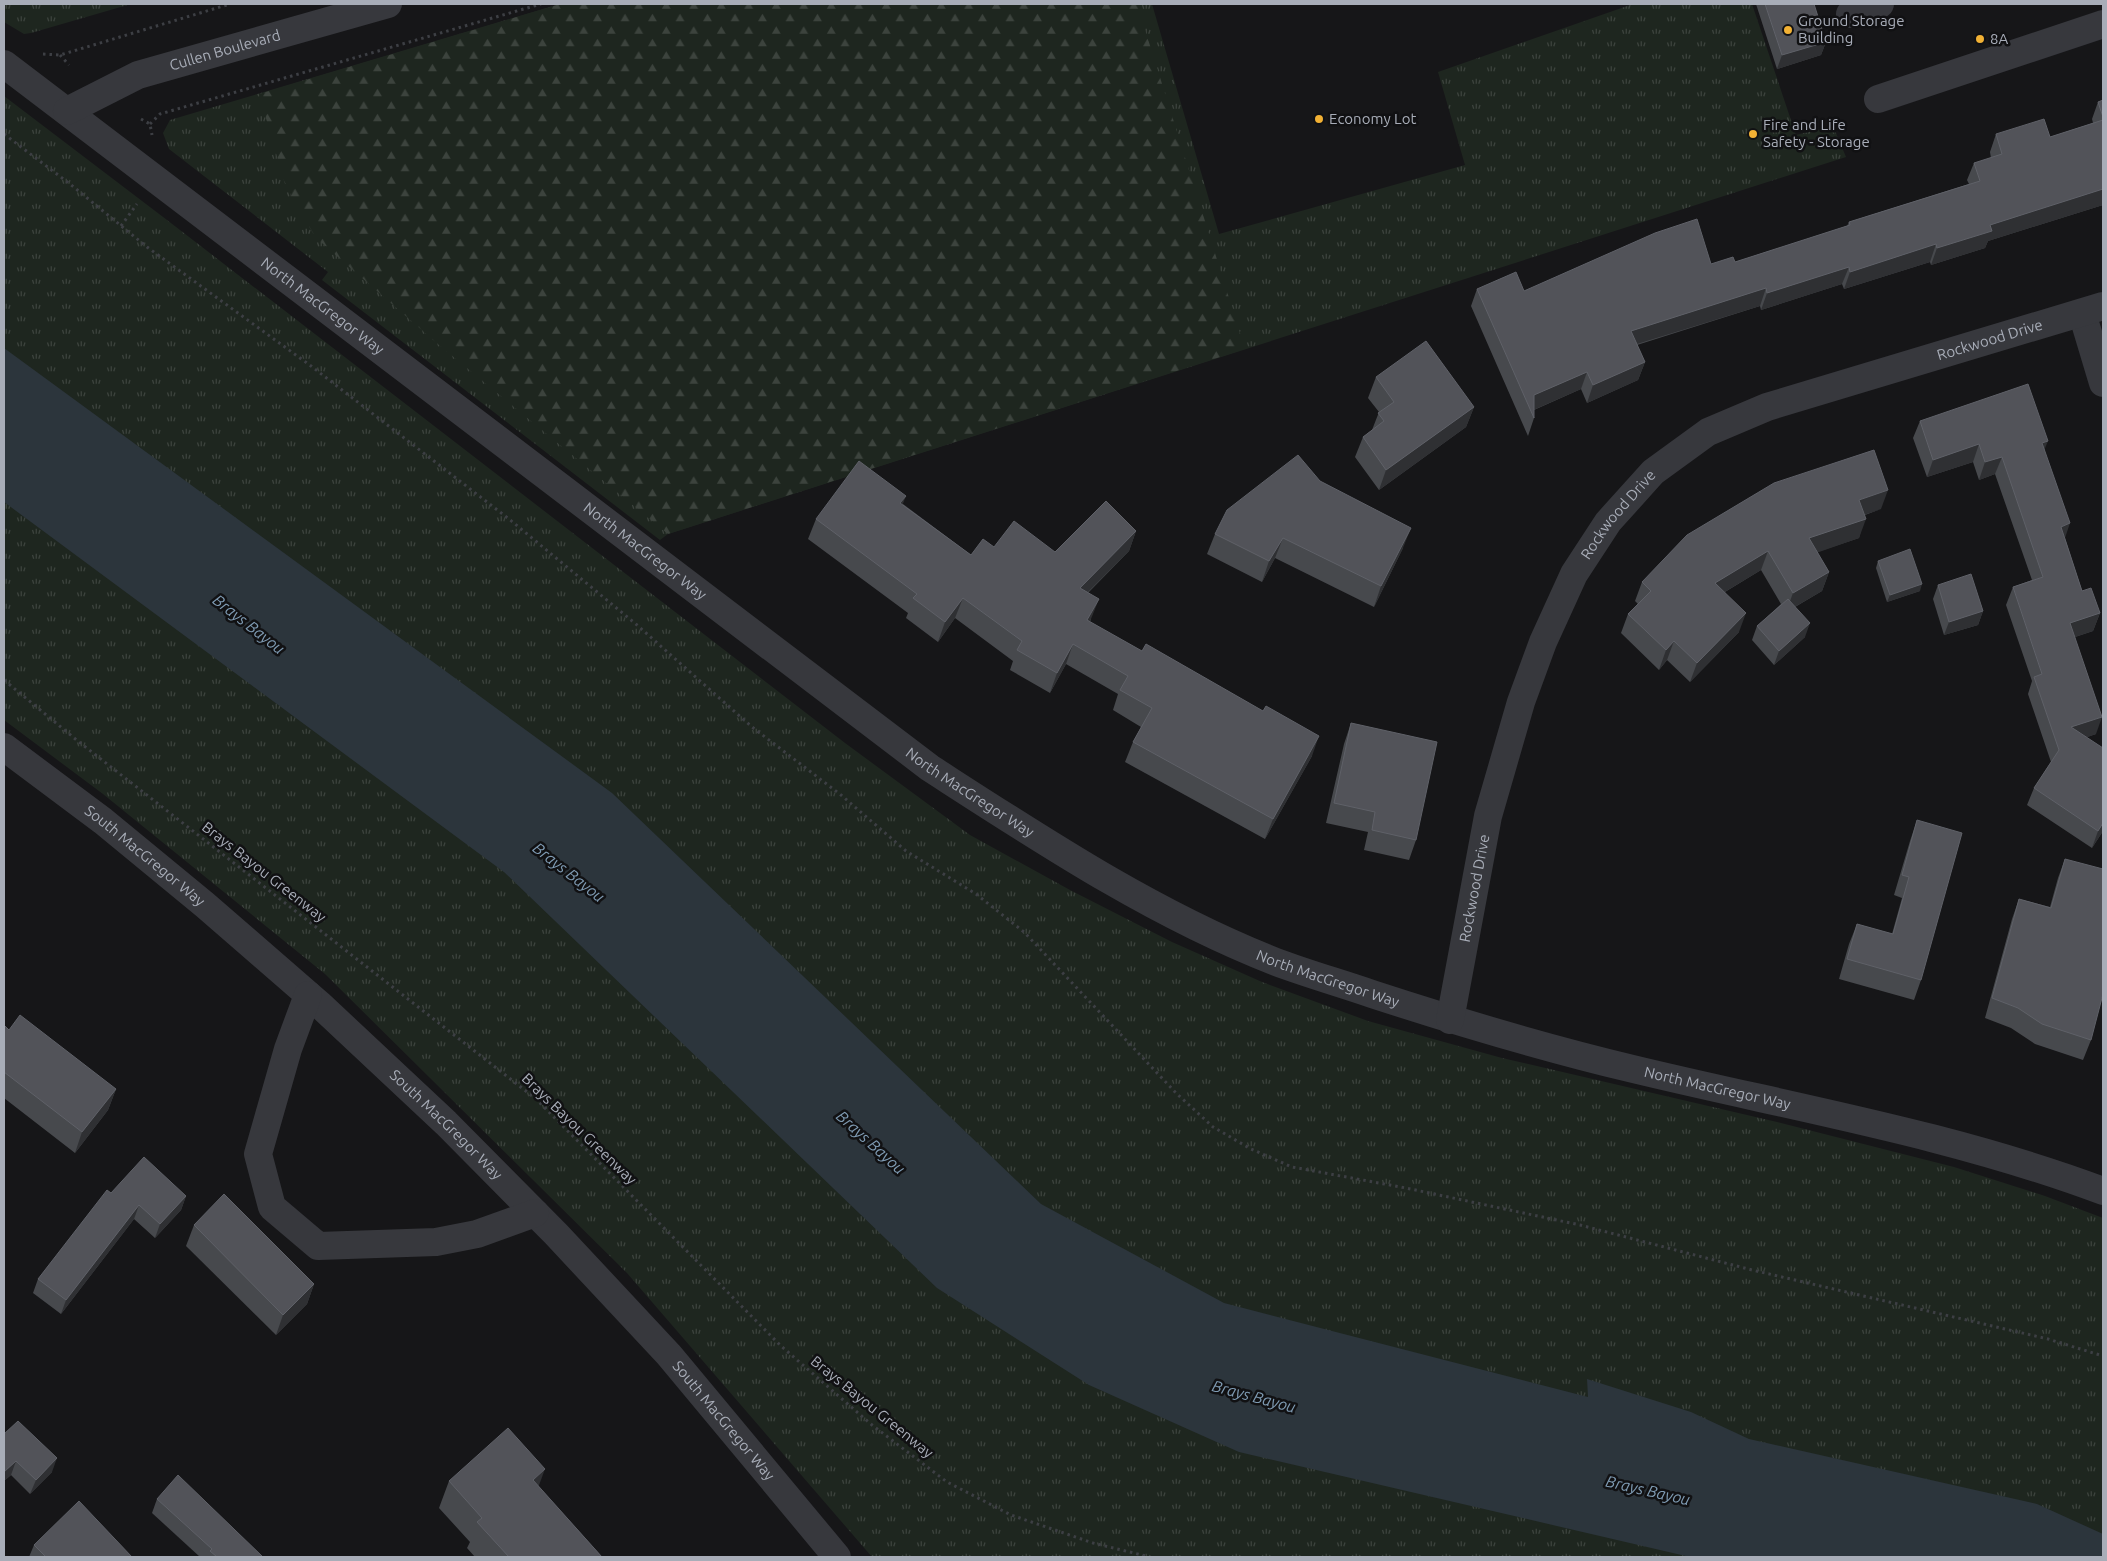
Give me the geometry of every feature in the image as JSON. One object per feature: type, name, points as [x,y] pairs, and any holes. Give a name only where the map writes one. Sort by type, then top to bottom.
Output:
[{"type":"street","name":"Cullen Boulevard","points":[[67,111],[138,75],[388,4]]},
{"type":"street","points":[[1850,14],[1880,4]]},
{"type":"street","points":[[1878,99],[2103,24]]},
{"type":"street","name":"North MacGregor Way","points":[[4,64],[930,768],[1064,854],[1193,924],[1276,962],[1450,1020],[1631,1069],[1863,1120],[2057,1174],[2103,1191]]},
{"type":"street","points":[[2093,309],[2103,383]]},
{"type":"street","name":"Rockwood Drive","points":[[1450,1020],[1488,816],[1521,702],[1543,642],[1574,574],[1608,522],[1653,472],[1708,432],[1767,407],[2093,309]]},
{"type":"street","name":"South MacGregor Way","points":[[4,747],[103,820],[308,995],[446,1123],[535,1213],[669,1355],[838,1557]]},
{"type":"street","points":[[308,995],[288,1050],[258,1154],[272,1207],[318,1246],[436,1242],[478,1234],[535,1213]]},
{"type":"path","points":[[69,64],[60,55],[230,4]]},
{"type":"path","points":[[150,124],[160,114],[541,4]]},
{"type":"path","points":[[121,226],[138,203]]},
{"type":"path","name":"Brays Bayou Greenway","points":[[4,680],[87,748],[536,1099],[781,1346],[879,1431],[947,1482],[1011,1515],[1093,1543],[1150,1557]]},
{"type":"green space","points":[[4,4],[131,4],[24,34],[4,22]]},
{"type":"green space","points":[[560,4],[1152,4],[1219,234],[1465,165],[1438,72],[1633,4],[1752,4],[1796,135],[1833,126],[1846,157],[668,534],[660,540],[322,280],[328,272],[169,149],[163,133],[170,120]]},
{"type":"green space","points":[[560,4],[1137,4],[1245,349],[668,534],[439,345],[315,237],[285,184],[259,94]]},
{"type":"green space","points":[[4,96],[845,743],[970,835],[1070,890],[1172,942],[1262,982],[1368,1021],[1502,1058],[1777,1122],[1954,1167],[2045,1196],[2103,1218],[2103,1557],[872,1557],[627,1273],[325,974],[103,794],[4,720]]},
{"type":"water","name":"Brays Bayou","points":[[4,348],[612,793],[1041,1204],[1224,1303],[1588,1397],[1587,1379],[1691,1412],[1749,1439],[2037,1504],[2103,1534],[2103,1557],[1690,1557],[1239,1452],[1089,1385],[937,1288],[504,872],[4,502]]},
{"type":"building","name":"Ground Storage Building","points":[[1765,4],[1814,4],[1826,42],[1782,55]]},
{"type":"building","points":[[2103,100],[2103,117],[2098,102]]},
{"type":"building","points":[[2044,119],[2050,137],[2103,120],[2103,189],[1990,225],[1992,231],[1937,248],[1936,244],[1850,272],[1849,267],[1767,293],[1766,288],[1631,331],[1645,362],[1593,385],[1587,372],[1534,395],[1534,418],[1477,289],[1516,272],[1524,291],[1655,233],[1697,219],[1711,264],[1733,257],[1735,262],[1850,225],[1849,222],[1980,181],[1974,163],[2002,154],[1996,134]]},
{"type":"building","points":[[1426,341],[1474,407],[1386,470],[1363,437],[1384,421],[1378,413],[1394,402],[1376,377]]},
{"type":"building","points":[[2028,384],[2048,441],[2042,443],[2070,523],[2061,527],[2082,591],[2091,588],[2100,613],[2070,623],[2102,717],[2071,727],[2103,748],[2103,823],[2098,831],[2034,788],[2059,750],[2034,677],[2042,674],[2013,587],[2043,577],[2002,457],[1985,462],[1979,444],[1933,460],[1920,421]]},
{"type":"building","points":[[1874,450],[1888,490],[1859,500],[1866,519],[1809,538],[1829,572],[1793,593],[1768,551],[1715,583],[1746,613],[1697,663],[1674,641],[1666,650],[1628,614],[1651,591],[1642,582],[1687,535],[1774,483]]},
{"type":"building","points":[[1298,455],[1320,481],[1411,528],[1381,586],[1283,538],[1269,561],[1215,534],[1227,510]]},
{"type":"building","points":[[859,461],[906,496],[900,503],[971,555],[983,539],[994,547],[1014,521],[1055,552],[1106,501],[1136,531],[1080,588],[1099,599],[1087,620],[1142,651],[1146,644],[1263,711],[1266,706],[1319,736],[1273,819],[1133,742],[1152,708],[1120,690],[1128,676],[1073,644],[1057,673],[1017,650],[1022,641],[963,598],[945,622],[913,598],[917,594],[816,519]]},
{"type":"building","points":[[1910,549],[1922,584],[1890,595],[1878,561]]},
{"type":"building","points":[[1971,574],[1983,611],[1949,622],[1938,585]]},
{"type":"building","points":[[1788,599],[1810,623],[1779,651],[1757,626]]},
{"type":"building","points":[[1351,723],[1437,742],[1416,840],[1372,830],[1375,812],[1334,803]]},
{"type":"building","points":[[1917,820],[1962,833],[1921,980],[1847,959],[1857,924],[1893,934],[1909,877],[1902,875]]},
{"type":"building","points":[[2065,859],[2103,869],[2103,994],[2091,1040],[2042,1024],[2018,1008],[1992,998],[2019,899],[2051,908]]},
{"type":"building","points":[[20,1015],[116,1089],[82,1132],[4,1072],[4,1025],[9,1030]]},
{"type":"building","points":[[144,1157],[186,1196],[160,1224],[139,1205],[66,1300],[38,1279],[107,1190],[111,1193]]},
{"type":"building","points":[[224,1194],[314,1284],[283,1315],[194,1225]]},
{"type":"building","points":[[18,1421],[57,1458],[36,1480],[16,1461],[4,1472],[4,1434]]},
{"type":"building","points":[[508,1428],[545,1469],[533,1480],[602,1557],[509,1557],[477,1522],[482,1518],[449,1481]]},
{"type":"building","points":[[178,1475],[263,1557],[217,1557],[210,1551],[212,1549],[157,1499]]},
{"type":"building","points":[[79,1501],[132,1557],[46,1557],[34,1545]]},
{"type":"place","name":"Ground Storage Building","points":[[1788,30]]},
{"type":"place","name":"8A","points":[[1980,39]]},
{"type":"place","name":"Economy Lot","points":[[1319,119]]},
{"type":"place","name":"Fire and Life Safety - Storage","points":[[1753,134]]}]
